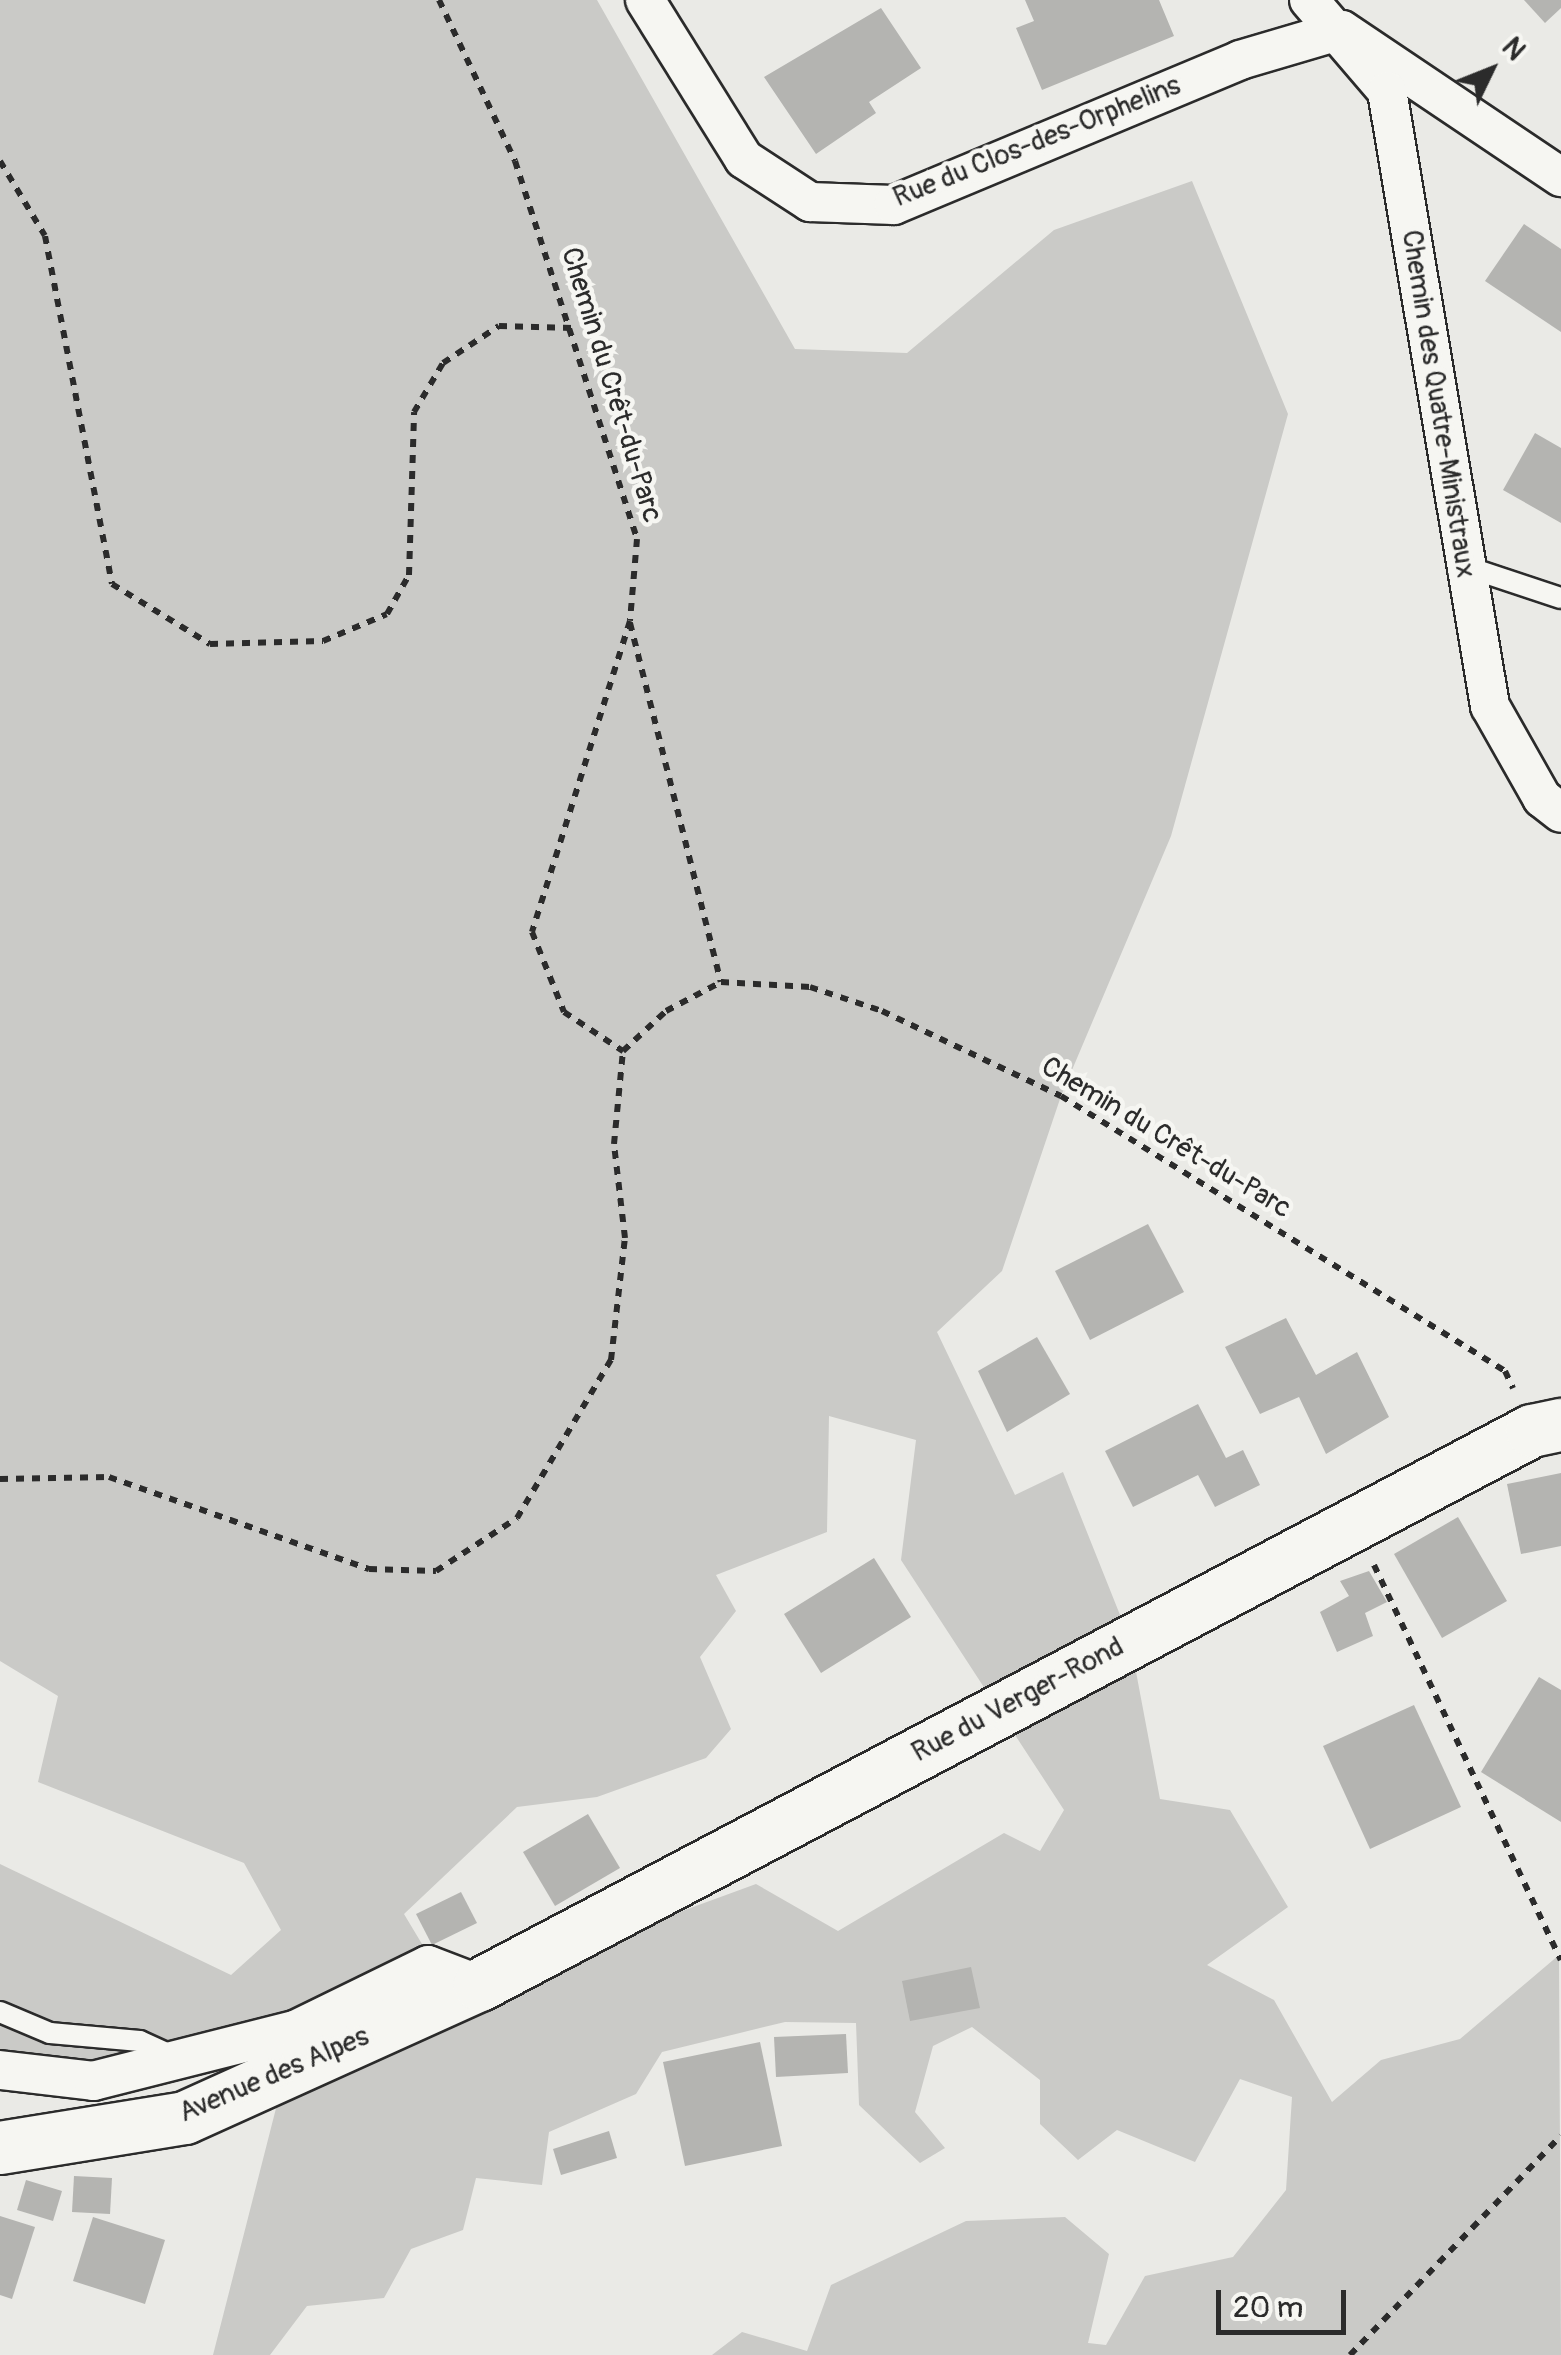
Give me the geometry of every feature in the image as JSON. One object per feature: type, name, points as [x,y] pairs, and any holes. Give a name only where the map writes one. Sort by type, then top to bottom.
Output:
[{"type":"main road","name":"Rue du Verger-Rond","points":[[480,1985],[1356,1522],[1551,1433]]},
{"type":"main road","name":"Avenue des Alpes","points":[[0,2148],[185,2118],[480,1985]]},
{"type":"street","name":"Rue du Clos-des-Orphelins","points":[[645,0],[744,159],[810,202],[894,205],[1240,60],[1342,30]]},
{"type":"street","name":"Chemin des Quatre-Ministraux","points":[[1310,0],[1342,30],[1387,91],[1490,706],[1542,798],[1561,813]]},
{"type":"street","points":[[1342,30],[1561,177]]},
{"type":"street","points":[[0,2070],[93,2081],[295,2030],[428,1965],[480,1985]]},
{"type":"lane","points":[[1464,566],[1561,598]]},
{"type":"lane","points":[[0,2012],[50,2033],[140,2041],[179,2059]]},
{"type":"path","name":"Chemin du Crêt-du-Parc","points":[[439,0],[515,162],[572,328],[637,539],[630,621],[532,932],[564,1012],[623,1052]]},
{"type":"path","points":[[0,161],[44,236],[112,584],[210,644],[323,641],[386,614],[408,576],[414,412],[443,363],[499,326],[572,328]]},
{"type":"path","points":[[0,1479],[109,1477],[369,1569],[436,1572],[517,1518],[611,1360],[625,1238],[614,1144],[623,1052],[666,1011],[720,982],[630,621]]},
{"type":"path","name":"Chemin du Crêt-du-Parc","points":[[720,982],[810,987],[882,1011],[1061,1096],[1505,1371],[1551,1433]]},
{"type":"path","points":[[1356,1522],[1561,1960]]},
{"type":"path","points":[[1350,2355],[1561,2136]]},
{"type":"shaded area","points":[[0,0],[597,0],[795,349],[907,353],[1054,230],[1192,181],[1288,414],[1171,836],[1061,1096],[1002,1271],[937,1332],[1015,1495],[1063,1472],[1130,1640],[1160,1799],[1230,1810],[1288,1907],[1207,1965],[1274,2000],[1332,2102],[1381,2060],[1460,2039],[1559,1955],[1561,2355],[712,2355],[742,2332],[807,2351],[831,2285],[966,2221],[1065,2217],[1109,2254],[1088,2343],[1106,2345],[1145,2276],[1233,2257],[1286,2190],[1292,2097],[1240,2079],[1195,2162],[1117,2130],[1078,2160],[1040,2124],[1040,2080],[972,2027],[933,2046],[915,2112],[945,2148],[920,2163],[859,2105],[856,2023],[785,2022],[662,2052],[636,2094],[549,2132],[542,2185],[476,2178],[463,2230],[411,2249],[384,2298],[307,2306],[270,2355],[213,2355],[297,2026],[87,2092],[0,2063],[0,1864],[231,1975],[281,1930],[244,1863],[38,1782],[58,1696],[0,1661]],"holes":[[[829,1416],[916,1440],[901,1560],[1064,1810],[1040,1851],[1004,1833],[838,1931],[756,1884],[480,1985],[431,1959],[404,1914],[517,1807],[597,1797],[706,1758],[731,1729],[700,1657],[736,1611],[716,1575],[827,1532]]]},
{"type":"building","points":[[1025,0],[1159,0],[1174,36],[1042,90],[1016,28],[1034,21]]},
{"type":"building","points":[[1524,0],[1561,0],[1561,8],[1545,23]]},
{"type":"building","points":[[881,8],[921,68],[869,102],[876,113],[816,154],[764,77]]},
{"type":"building","points":[[1524,224],[1561,249],[1561,332],[1485,281]]},
{"type":"building","points":[[1535,433],[1561,448],[1561,523],[1503,490]]},
{"type":"building","points":[[1148,1224],[1184,1292],[1090,1340],[1055,1271]]},
{"type":"building","points":[[1286,1318],[1316,1375],[1357,1352],[1389,1417],[1326,1454],[1299,1397],[1260,1414],[1225,1347]]},
{"type":"building","points":[[1037,1337],[1070,1394],[1007,1432],[978,1371]]},
{"type":"building","points":[[1198,1404],[1226,1458],[1243,1450],[1260,1485],[1215,1507],[1198,1475],[1133,1507],[1105,1451]]},
{"type":"building","points":[[1561,1473],[1561,1546],[1521,1554],[1507,1484]]},
{"type":"building","points":[[1458,1517],[1507,1601],[1442,1638],[1394,1554]]},
{"type":"building","points":[[874,1558],[911,1617],[821,1673],[784,1614]]},
{"type":"building","points":[[1369,1571],[1387,1602],[1365,1613],[1373,1636],[1337,1652],[1320,1612],[1349,1596],[1340,1581]]},
{"type":"building","points":[[1539,1677],[1561,1690],[1561,1822],[1481,1772]]},
{"type":"building","points":[[1414,1705],[1461,1807],[1370,1849],[1323,1746]]},
{"type":"building","points":[[588,1814],[620,1868],[555,1906],[523,1852]]},
{"type":"building","points":[[461,1892],[477,1923],[432,1945],[416,1914]]},
{"type":"building","points":[[971,1967],[980,2008],[910,2021],[902,1981]]},
{"type":"building","points":[[846,2034],[848,2073],[776,2077],[774,2037]]},
{"type":"building","points":[[760,2042],[782,2146],[685,2166],[663,2062]]},
{"type":"building","points":[[609,2131],[617,2158],[561,2175],[553,2149]]},
{"type":"building","points":[[74,2176],[112,2178],[110,2214],[72,2212]]},
{"type":"building","points":[[26,2180],[62,2191],[53,2221],[17,2210]]},
{"type":"building","points":[[0,2216],[35,2227],[12,2299],[0,2295]]},
{"type":"building","points":[[93,2217],[165,2240],[145,2304],[73,2281]]}]
